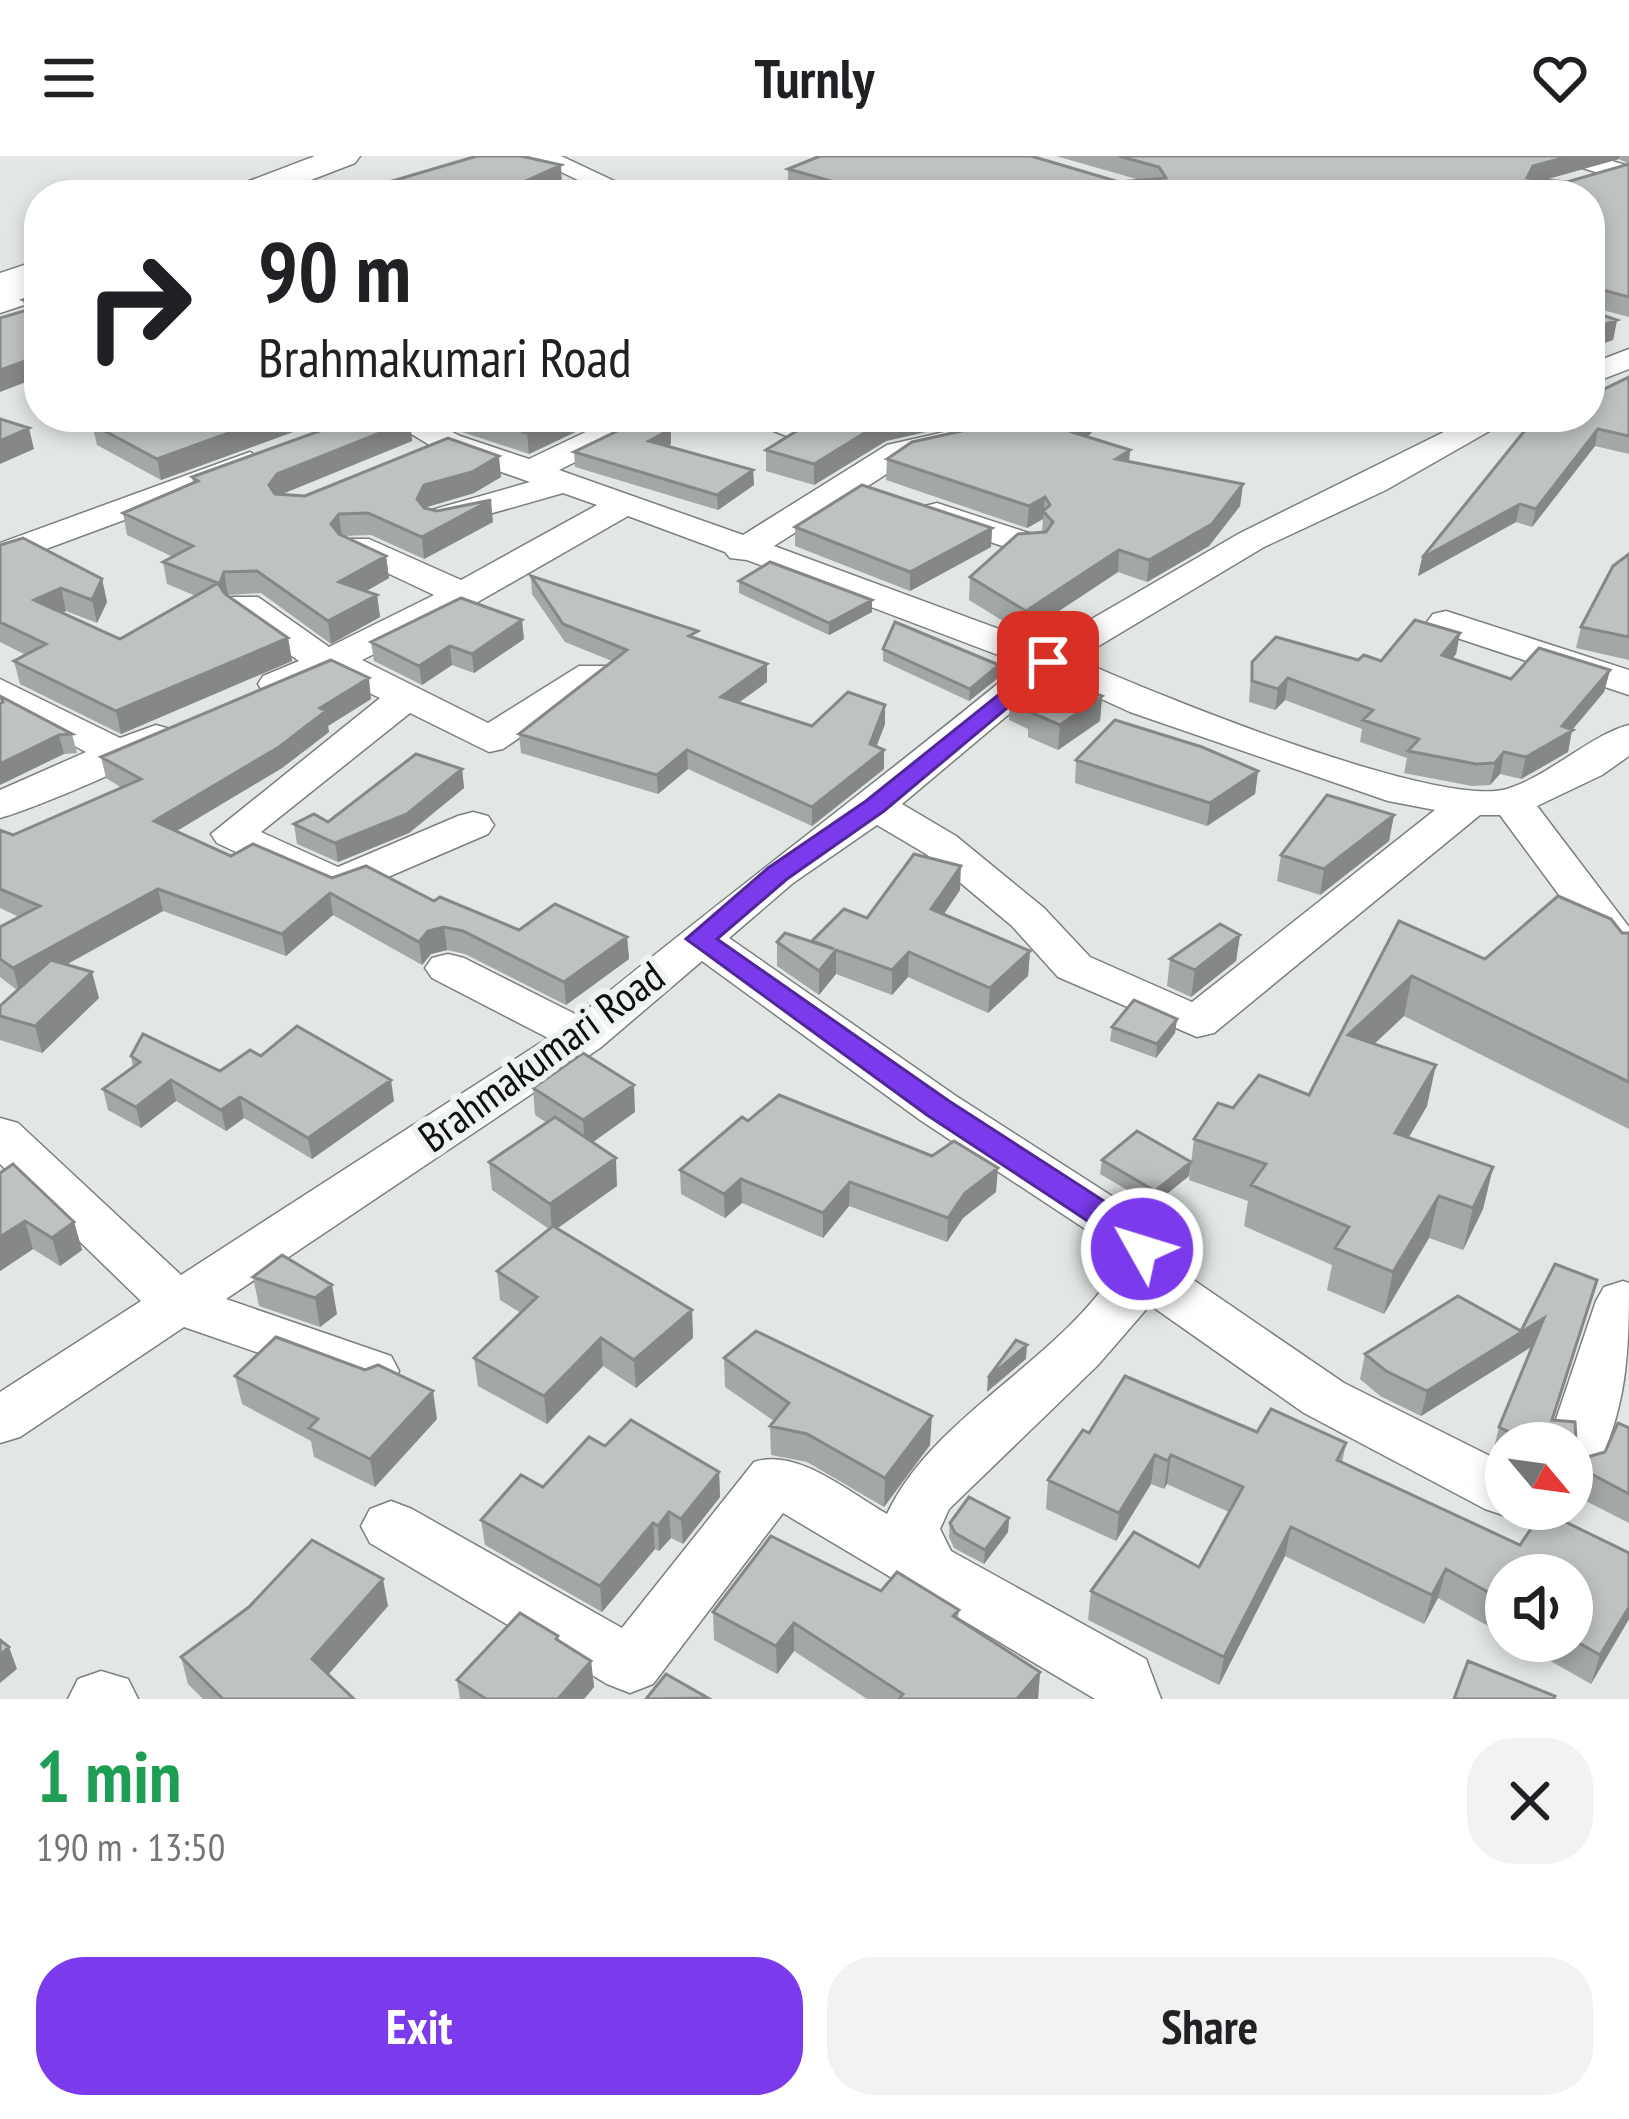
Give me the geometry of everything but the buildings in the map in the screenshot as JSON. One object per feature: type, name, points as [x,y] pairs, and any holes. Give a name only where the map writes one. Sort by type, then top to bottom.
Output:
[{"type":"main road","points":[[280,180],[340,156]]},
{"type":"main road","points":[[312,180],[374,156]]},
{"type":"street","points":[[273,180],[340,156]]},
{"type":"street","points":[[540,156],[597,180]]},
{"type":"street","points":[[1568,156],[1625,173]]},
{"type":"street","points":[[1595,180],[1625,173]]},
{"type":"street","points":[[427,432],[1286,754],[1403,792],[1491,803],[1629,958]]},
{"type":"street","points":[[440,518],[545,477],[618,432]]},
{"type":"street","points":[[742,550],[899,452],[975,432]]},
{"type":"street","name":"Brahmakumari Road","points":[[0,1420],[583,1037],[778,874],[875,806],[1048,662],[1252,540],[1470,432]]},
{"type":"street","points":[[404,461],[448,443]]},
{"type":"street","points":[[0,556],[287,449]]},
{"type":"street","points":[[849,483],[1029,544]]},
{"type":"street","points":[[247,697],[331,663],[625,503]]},
{"type":"street","points":[[357,546],[463,595]]},
{"type":"street","points":[[245,605],[331,663],[489,740],[593,674]]},
{"type":"street","points":[[1446,622],[1629,683]]},
{"type":"street","points":[[0,691],[120,754]]},
{"type":"street","points":[[407,697],[232,834],[337,883],[473,825]]},
{"type":"street","points":[[0,805],[185,724]]},
{"type":"street","points":[[875,806],[940,845],[1028,917],[1073,967],[1197,1022],[1491,803],[1588,766],[1629,737]]},
{"type":"street","points":[[700,939],[938,1108],[1126,1231],[1142,1249],[1142,1272],[1108,1318],[926,1494],[910,1529],[929,1569]]},
{"type":"street","points":[[448,968],[583,1037]]},
{"type":"street","points":[[0,1135],[176,1303],[371,1371]]},
{"type":"street","points":[[1142,1272],[1324,1398],[1485,1481]]},
{"type":"street","points":[[1584,1422],[1623,1301]]},
{"type":"street","points":[[391,1526],[630,1665],[775,1479],[1123,1678],[1128,1699]]},
{"type":"route","points":[[1048,662],[875,806],[778,874],[700,939],[938,1108],[1126,1231],[1142,1249]]}]
